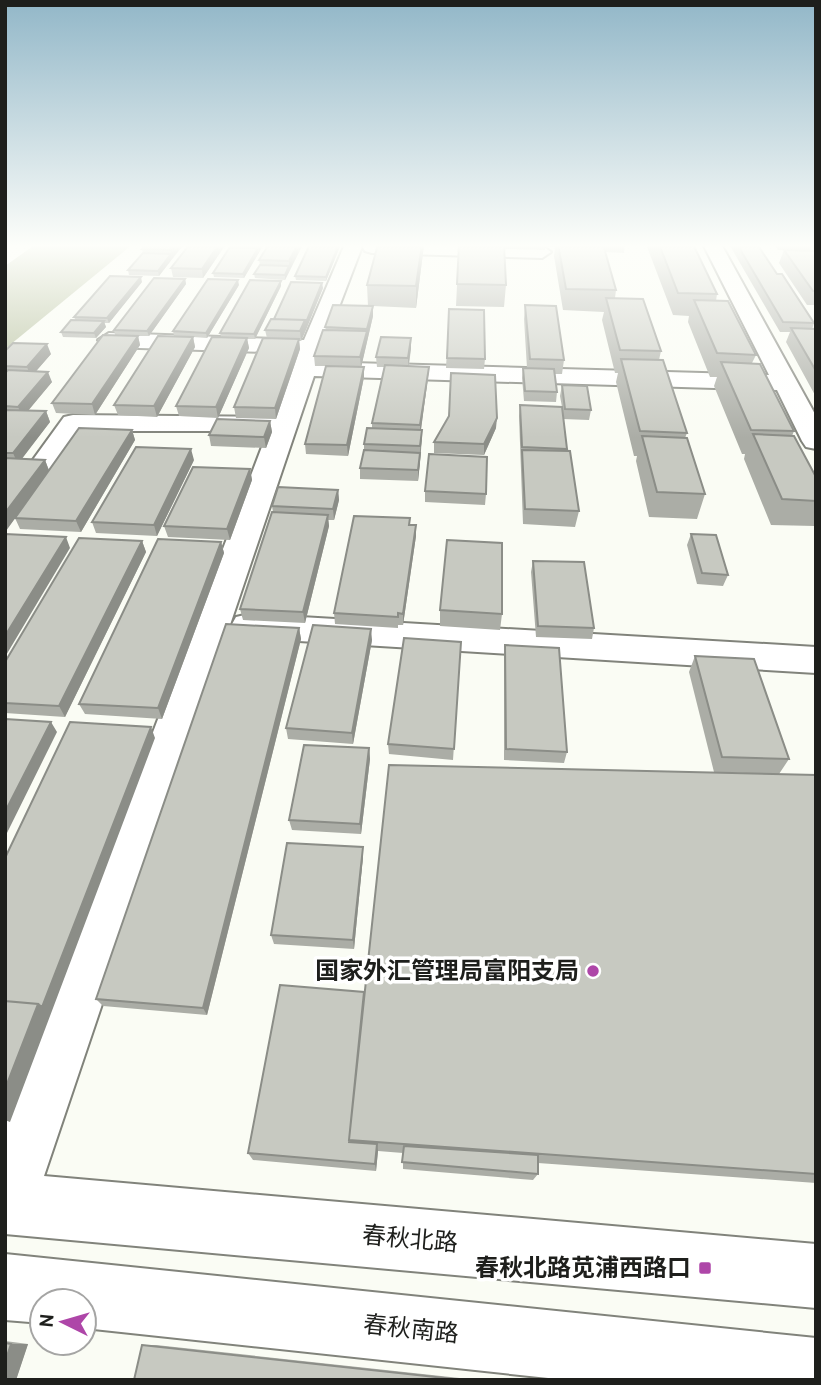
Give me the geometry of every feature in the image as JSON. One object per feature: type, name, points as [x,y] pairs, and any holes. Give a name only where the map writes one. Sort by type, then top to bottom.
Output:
[{"type":"street","points":[[5,1202],[328,309]]},
{"type":"street","points":[[746,309],[816,441]]},
{"type":"street","points":[[760,309],[816,408]]},
{"type":"street","points":[[109,341],[308,358],[785,383]]},
{"type":"street","points":[[41,468],[72,423],[287,423]]},
{"type":"street","points":[[215,624],[816,660]]},
{"type":"street","name":"春秋北路","points":[[5,1202],[816,1276]]},
{"type":"street","name":"春秋南路","points":[[5,1287],[816,1372]]},
{"type":"shaded area","points":[[5,309],[54,309],[5,349]]},
{"type":"building","points":[[81,309],[115,309],[107,318],[74,317]]},
{"type":"building","points":[[130,309],[163,309],[147,331],[114,330]]},
{"type":"building","points":[[188,309],[221,309],[206,333],[173,331]]},
{"type":"building","points":[[234,309],[267,309],[254,334],[220,333]]},
{"type":"building","points":[[279,309],[312,309],[305,325],[305,320],[274,319]]},
{"type":"building","points":[[332,309],[372,309],[367,329],[325,327]]},
{"type":"building","points":[[449,309],[484,310],[485,359],[447,358]]},
{"type":"building","points":[[525,309],[556,309],[564,360],[530,359]]},
{"type":"building","points":[[609,309],[646,309],[661,351],[620,350]]},
{"type":"building","points":[[698,309],[732,309],[756,355],[717,353]]},
{"type":"building","points":[[775,309],[805,309],[814,323],[783,322]]},
{"type":"building","points":[[271,319],[305,320],[300,331],[265,330]]},
{"type":"building","points":[[71,320],[104,321],[94,333],[61,332]]},
{"type":"building","points":[[791,328],[816,329],[816,371]]},
{"type":"building","points":[[323,330],[367,331],[360,357],[314,356]]},
{"type":"building","points":[[103,335],[138,336],[92,404],[52,403]]},
{"type":"building","points":[[158,336],[193,337],[154,406],[114,405]]},
{"type":"building","points":[[212,337],[247,338],[216,407],[176,406]]},
{"type":"building","points":[[381,337],[411,338],[408,358],[376,357]]},
{"type":"building","points":[[263,338],[299,339],[275,408],[234,407]]},
{"type":"building","points":[[13,343],[47,344],[27,367],[5,366],[5,351]]},
{"type":"building","points":[[621,359],[663,360],[687,433],[640,431]]},
{"type":"building","points":[[721,362],[760,364],[794,431],[751,430]]},
{"type":"building","points":[[385,365],[429,367],[420,425],[372,423]]},
{"type":"building","points":[[326,366],[364,367],[347,445],[305,444]]},
{"type":"building","points":[[523,368],[554,369],[557,392],[525,391]]},
{"type":"building","points":[[8,370],[48,372],[18,407],[5,406],[5,373]]},
{"type":"building","points":[[451,373],[495,375],[497,418],[484,444],[434,442],[449,416]]},
{"type":"building","points":[[562,385],[587,386],[591,410],[565,409]]},
{"type":"building","points":[[520,405],[562,407],[567,449],[522,447]]},
{"type":"building","points":[[5,410],[46,411],[13,453],[5,453]]},
{"type":"building","points":[[217,419],[270,421],[264,437],[209,435]]},
{"type":"building","points":[[79,428],[132,430],[76,521],[15,518]]},
{"type":"building","points":[[367,428],[422,430],[420,446],[364,444]]},
{"type":"building","points":[[753,434],[794,436],[816,477],[816,501],[782,499]]},
{"type":"building","points":[[642,436],[687,438],[705,494],[657,492]]},
{"type":"building","points":[[136,447],[191,449],[154,525],[92,522]]},
{"type":"building","points":[[364,450],[420,453],[418,470],[360,468]]},
{"type":"building","points":[[522,450],[570,451],[579,511],[525,509]]},
{"type":"building","points":[[429,454],[487,457],[486,494],[425,491]]},
{"type":"building","points":[[5,458],[45,460],[5,513]]},
{"type":"building","points":[[193,467],[250,469],[227,529],[164,526]]},
{"type":"building","points":[[278,487],[338,490],[333,509],[272,506]]},
{"type":"building","points":[[272,512],[328,515],[303,612],[240,609]]},
{"type":"building","points":[[354,516],[410,518],[409,525],[416,525],[403,614],[398,613],[398,617],[334,613]]},
{"type":"building","points":[[5,534],[66,537],[5,636]]},
{"type":"building","points":[[691,534],[716,535],[728,575],[702,573]]},
{"type":"building","points":[[79,538],[142,541],[59,706],[5,703],[5,662]]},
{"type":"building","points":[[158,539],[221,542],[158,708],[79,704]]},
{"type":"building","points":[[447,540],[502,543],[502,614],[440,610]]},
{"type":"building","points":[[533,561],[584,562],[594,628],[538,626]]},
{"type":"building","points":[[226,624],[299,628],[203,1008],[96,999]]},
{"type":"building","points":[[313,625],[371,629],[352,733],[286,728]]},
{"type":"building","points":[[404,638],[461,642],[454,749],[388,744]]},
{"type":"building","points":[[505,645],[559,648],[567,752],[506,749]]},
{"type":"building","points":[[695,656],[754,659],[789,759],[722,757]]},
{"type":"building","points":[[5,719],[51,722],[5,812]]},
{"type":"building","points":[[70,722],[151,727],[42,1007],[38,1004],[5,1001],[5,858]]},
{"type":"building","points":[[304,745],[369,748],[360,824],[289,820]]},
{"type":"building","name":"国家外汇管理局富阳支局","points":[[389,765],[816,775],[816,1174],[349,1140]]},
{"type":"building","points":[[287,843],[363,847],[353,940],[271,935]]},
{"type":"building","points":[[280,985],[364,992],[349,1142],[377,1144],[375,1164],[248,1153]]},
{"type":"building","points":[[5,1001],[38,1004],[5,1089]]},
{"type":"building","points":[[404,1146],[538,1155],[538,1174],[402,1162]]},
{"type":"building","points":[[5,1343],[11,1344],[5,1362]]},
{"type":"building","points":[[142,1345],[463,1380],[134,1380]]},
{"type":"place","name":"国家外汇管理局富阳支局","points":[[593,971]]},
{"type":"place","name":"春秋北路苋浦西路口","points":[[705,1268]]}]
